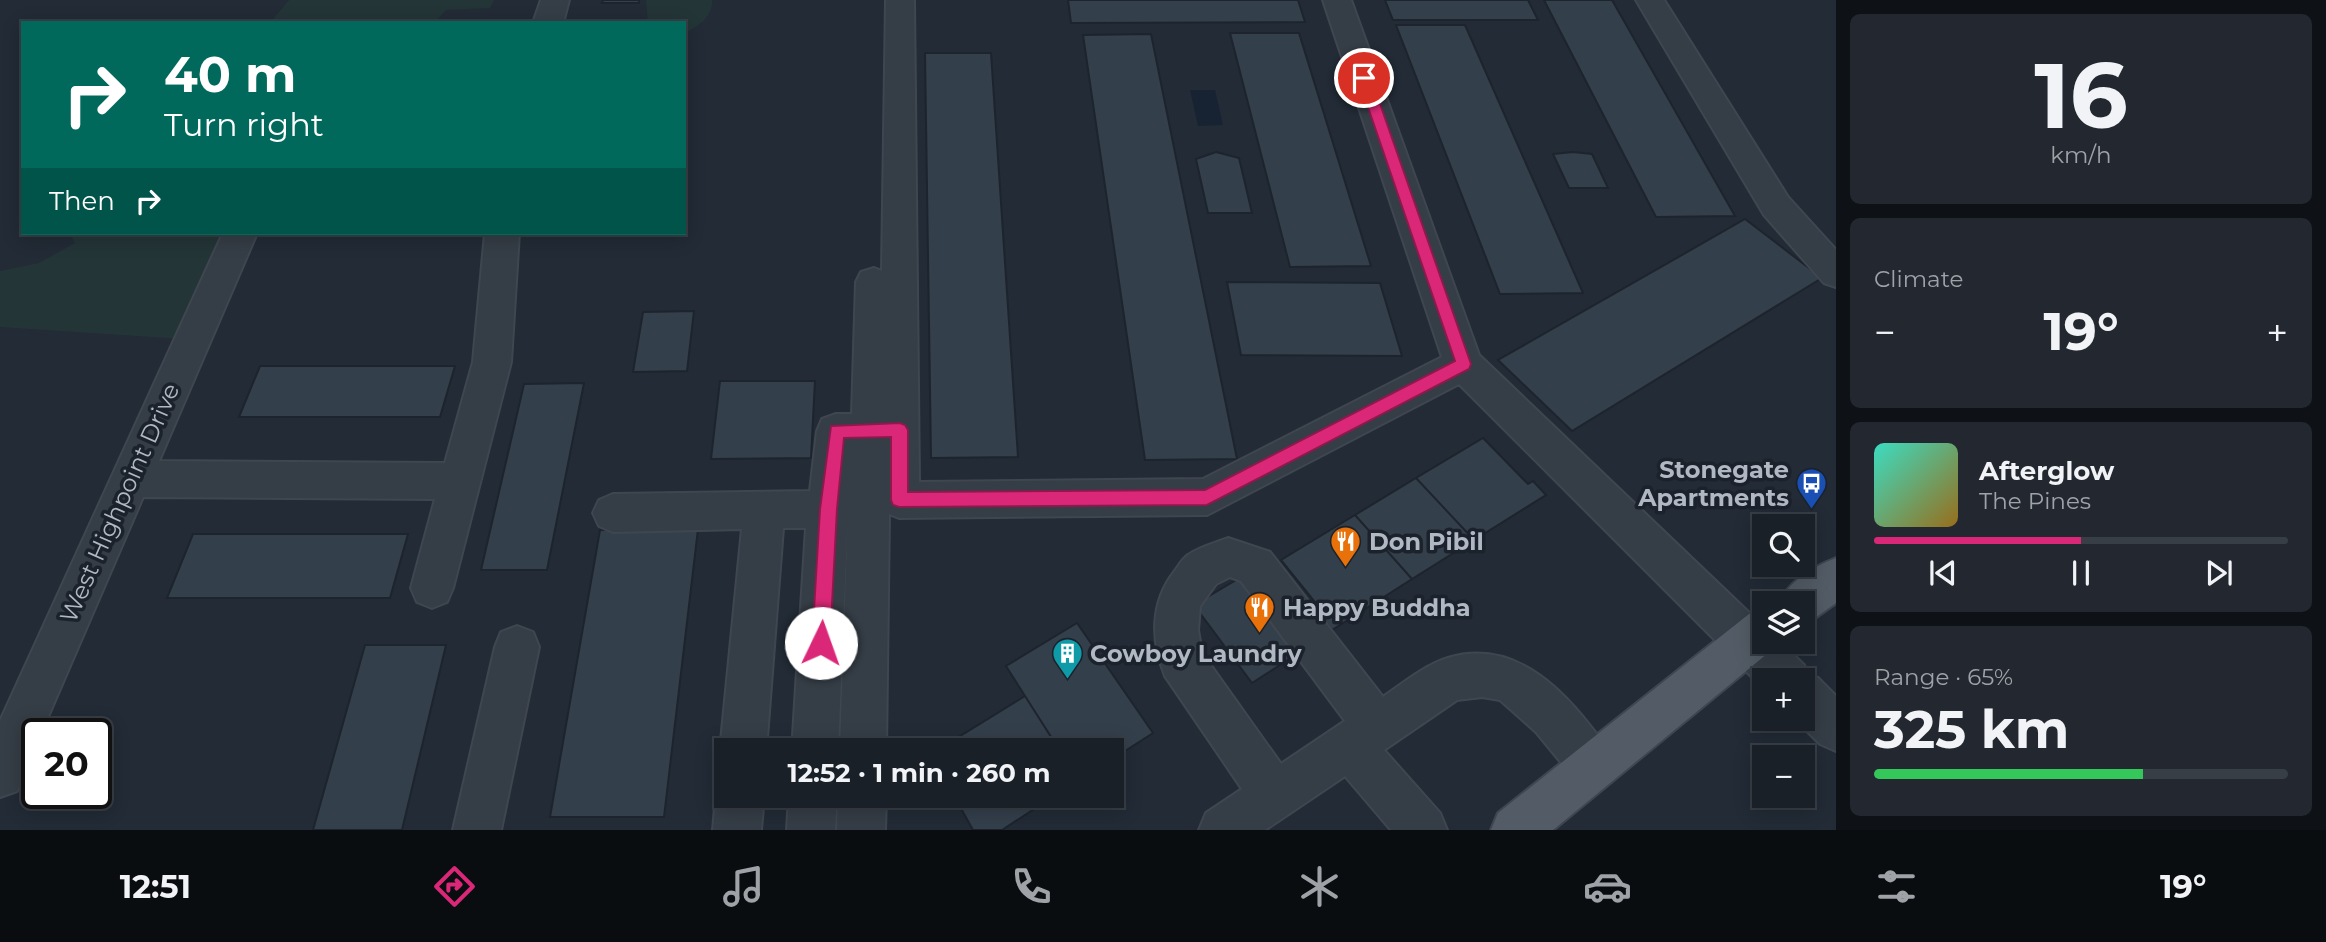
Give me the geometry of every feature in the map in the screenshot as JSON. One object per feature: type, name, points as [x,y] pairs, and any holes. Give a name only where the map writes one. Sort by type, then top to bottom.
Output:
[{"type":"main road","points":[[1815,593],[1836,578]]},
{"type":"main road","points":[[1515,830],[1752,638]]},
{"type":"street","points":[[549,21],[555,0]]},
{"type":"street","points":[[880,0],[885,430],[899,500],[1207,497],[1464,364]]},
{"type":"street","points":[[864,738],[885,430],[900,0]]},
{"type":"street","points":[[1337,0],[1464,364],[1752,633]]},
{"type":"street","points":[[1650,0],[1776,206],[1836,273]]},
{"type":"street","name":"West Highpoint Drive","points":[[1,772],[239,235]]},
{"type":"street","points":[[432,588],[492,362],[502,235]]},
{"type":"street","points":[[817,738],[828,509],[836,431],[885,430]]},
{"type":"street","points":[[131,479],[460,481]]},
{"type":"street","points":[[613,513],[828,509]]},
{"type":"street","points":[[744,738],[764,510]]},
{"type":"street","points":[[1275,796],[1181,661],[1176,630],[1179,600],[1201,570],[1228,557],[1255,566],[1423,830]]},
{"type":"street","points":[[477,830],[517,648]]},
{"type":"street","points":[[1223,830],[1448,680],[1471,675],[1505,678],[1530,694],[1593,766]]},
{"type":"street","points":[[1815,707],[1836,728]]},
{"type":"street","points":[[737,830],[739,808]]},
{"type":"street","points":[[811,830],[812,808]]},
{"type":"street","points":[[861,830],[862,808]]},
{"type":"shaded area","points":[[289,0],[494,0],[490,8],[446,10],[436,21],[272,21]]},
{"type":"shaded area","points":[[646,0],[712,0],[712,6],[704,21],[686,32],[686,21],[648,21]]},
{"type":"shaded area","points":[[71,235],[229,235],[182,339],[0,327],[0,271],[39,263],[75,243]]},
{"type":"water","points":[[1190,90],[1215,90],[1223,125],[1198,126]]},
{"type":"building","points":[[603,0],[639,0],[639,3],[602,3]]},
{"type":"building","points":[[1068,0],[1298,0],[1305,22],[1071,23]]},
{"type":"building","points":[[1385,0],[1528,0],[1538,20],[1393,20]]},
{"type":"building","points":[[1544,0],[1612,0],[1735,216],[1656,217]]},
{"type":"building","points":[[1396,25],[1465,25],[1583,293],[1500,294]]},
{"type":"building","points":[[1230,33],[1299,33],[1371,266],[1290,267]]},
{"type":"building","points":[[1151,34],[1237,459],[1145,460],[1083,35]]},
{"type":"building","points":[[925,53],[991,53],[1018,457],[931,458]]},
{"type":"building","points":[[1216,152],[1239,158],[1252,213],[1208,213],[1196,159]]},
{"type":"building","points":[[1553,154],[1592,154],[1608,188],[1569,188]]},
{"type":"building","points":[[1745,219],[1822,278],[1572,431],[1498,360]]},
{"type":"building","points":[[1227,282],[1380,283],[1402,356],[1241,355]]},
{"type":"building","points":[[694,311],[687,371],[633,372],[643,312]]},
{"type":"building","points":[[260,366],[455,366],[440,417],[239,417]]},
{"type":"building","points":[[720,381],[815,381],[811,458],[711,459]]},
{"type":"building","points":[[584,383],[547,570],[481,570],[524,384]]},
{"type":"building","points":[[1483,438],[1528,484],[1533,481],[1546,495],[1474,540],[1416,478]]},
{"type":"building","points":[[1416,478],[1474,540],[1412,579],[1355,515]]},
{"type":"building","name":"Don Pibil","points":[[1355,515],[1412,579],[1332,630],[1318,613],[1322,611],[1281,560]]},
{"type":"building","points":[[698,529],[664,817],[550,817],[600,530]]},
{"type":"building","points":[[193,534],[408,534],[390,598],[167,598]]},
{"type":"building","name":"Happy Buddha","points":[[1253,570],[1311,645],[1252,683],[1194,605]]},
{"type":"building","name":"Cowboy Laundry","points":[[1077,623],[1153,733],[1124,752],[1124,738],[1052,738],[1006,666]]},
{"type":"building","points":[[365,645],[446,645],[402,830],[313,830]]},
{"type":"building","points":[[1025,696],[1052,738],[957,738]]},
{"type":"building","points":[[961,808],[1036,808],[1002,830],[973,830]]},
{"type":"place","name":"Stonegate Apartments","points":[[1812,511]]},
{"type":"place","name":"Don Pibil","points":[[1346,569]]},
{"type":"place","name":"Happy Buddha","points":[[1260,635]]},
{"type":"place","name":"Cowboy Laundry","points":[[1067,681]]},
{"type":"route","points":[[821,643],[828,509],[836,431],[900,430],[899,500],[1207,497],[1464,364],[1364,78]]}]
